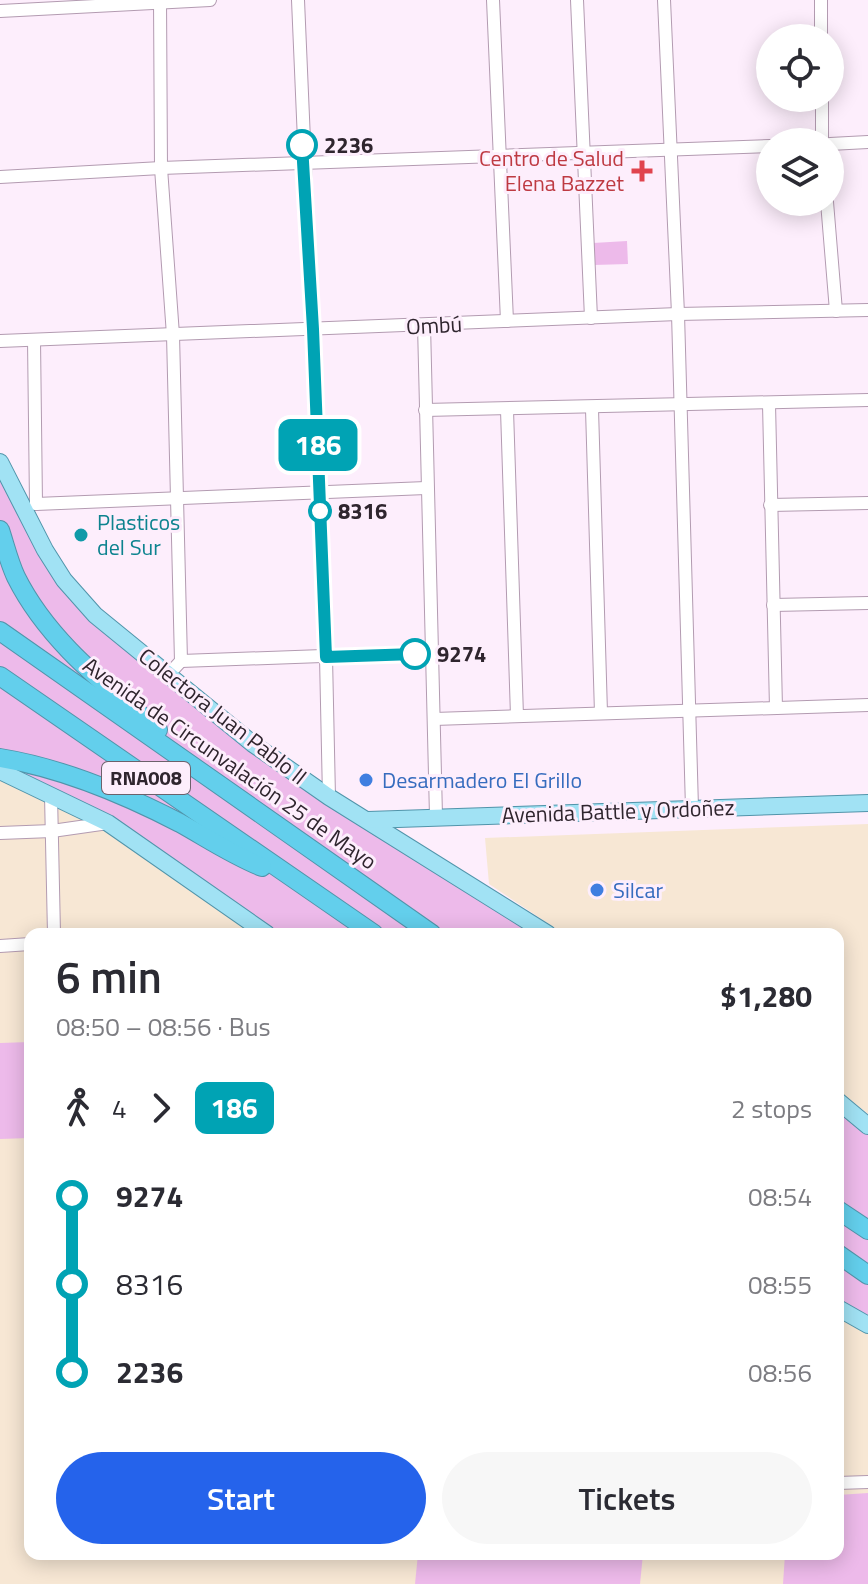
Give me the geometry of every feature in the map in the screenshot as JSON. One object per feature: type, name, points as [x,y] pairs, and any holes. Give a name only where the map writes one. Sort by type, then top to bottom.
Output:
[{"type":"highway","points":[[0,530],[14,574],[30,601],[67,649],[102,684],[242,802]]},
{"type":"highway","name":"Avenida de Circunvalación 25 de Mayo","points":[[0,631],[423,928]]},
{"type":"highway","name":"RNA008","points":[[0,676],[365,928]]},
{"type":"highway","points":[[0,758],[27,762],[127,797],[239,858],[293,880]]},
{"type":"highway","points":[[844,1214],[868,1230]]},
{"type":"highway","points":[[844,1258],[868,1275]]},
{"type":"main road","name":"Colectora Juan Pablo II","points":[[0,462],[31,508],[64,580],[95,615],[253,744],[329,797],[539,928]]},
{"type":"main road","points":[[0,771],[108,823],[258,928]]},
{"type":"main road","name":"Avenida Battle y Ordoñez","points":[[368,820],[868,803]]},
{"type":"main road","points":[[844,1106],[868,1126]]},
{"type":"main road","points":[[844,1311],[868,1325]]},
{"type":"street","points":[[0,11],[210,0]]},
{"type":"street","points":[[298,0],[320,493],[329,797]]},
{"type":"street","points":[[493,0],[507,321]]},
{"type":"street","points":[[577,0],[591,318]]},
{"type":"street","points":[[664,0],[678,314],[692,808]]},
{"type":"street","points":[[821,0],[821,24]]},
{"type":"street","points":[[160,1],[161,168],[173,335],[181,661],[168,675]]},
{"type":"street","points":[[844,143],[868,142]]},
{"type":"street","points":[[0,177],[161,168],[756,147]]},
{"type":"street","points":[[828,216],[836,311]]},
{"type":"street","name":"Ombú","points":[[0,341],[678,314],[868,310]]},
{"type":"street","points":[[424,325],[436,816]]},
{"type":"street","points":[[34,340],[31,508],[177,498],[426,488]]},
{"type":"street","points":[[425,410],[592,409],[868,400]]},
{"type":"street","points":[[769,404],[776,708]]},
{"type":"street","points":[[592,409],[601,713]]},
{"type":"street","points":[[507,410],[517,716]]},
{"type":"street","points":[[770,505],[868,503]]},
{"type":"street","points":[[773,605],[868,603]]},
{"type":"street","points":[[181,661],[432,652]]},
{"type":"street","points":[[434,719],[868,705]]},
{"type":"street","points":[[51,795],[54,928]]},
{"type":"street","points":[[0,833],[52,831],[108,823]]},
{"type":"street","points":[[0,946],[24,944]]},
{"type":"street","points":[[844,1483],[868,1482]]},
{"type":"shaded area","points":[[627,241],[628,264],[594,265],[593,243]]},
{"type":"shaded area","points":[[0,462],[64,580],[253,744],[539,928],[258,928],[108,823],[0,771]]},
{"type":"shaded area","points":[[0,771],[79,809],[258,928],[24,928],[24,1560],[844,1560],[844,1311],[868,1325],[868,1584],[0,1584]]},
{"type":"shaded area","name":"Silcar","points":[[868,824],[868,1114],[844,1095],[844,928],[555,928],[489,884],[485,838]]},
{"type":"shaded area","points":[[24,1042],[24,1138],[0,1139],[0,1043]]},
{"type":"shaded area","points":[[844,1106],[868,1126],[868,1325],[844,1311]]},
{"type":"shaded area","points":[[868,1493],[868,1584],[783,1584],[785,1560],[844,1560],[844,1495]]},
{"type":"shaded area","points":[[417,1560],[642,1560],[640,1584],[415,1584]]},
{"type":"bus line","name":"186","points":[[302,145],[326,657],[415,654]]},
{"type":"place","name":"2236","points":[[302,145]]},
{"type":"place","name":"Centro de Salud Elena Bazzet","points":[[642,171]]},
{"type":"place","name":"8316","points":[[320,511]]},
{"type":"place","name":"Plasticos del Sur","points":[[81,535]]},
{"type":"place","name":"9274","points":[[415,654]]},
{"type":"place","name":"Desarmadero El Grillo","points":[[366,780]]},
{"type":"place","name":"Silcar","points":[[597,890]]}]
